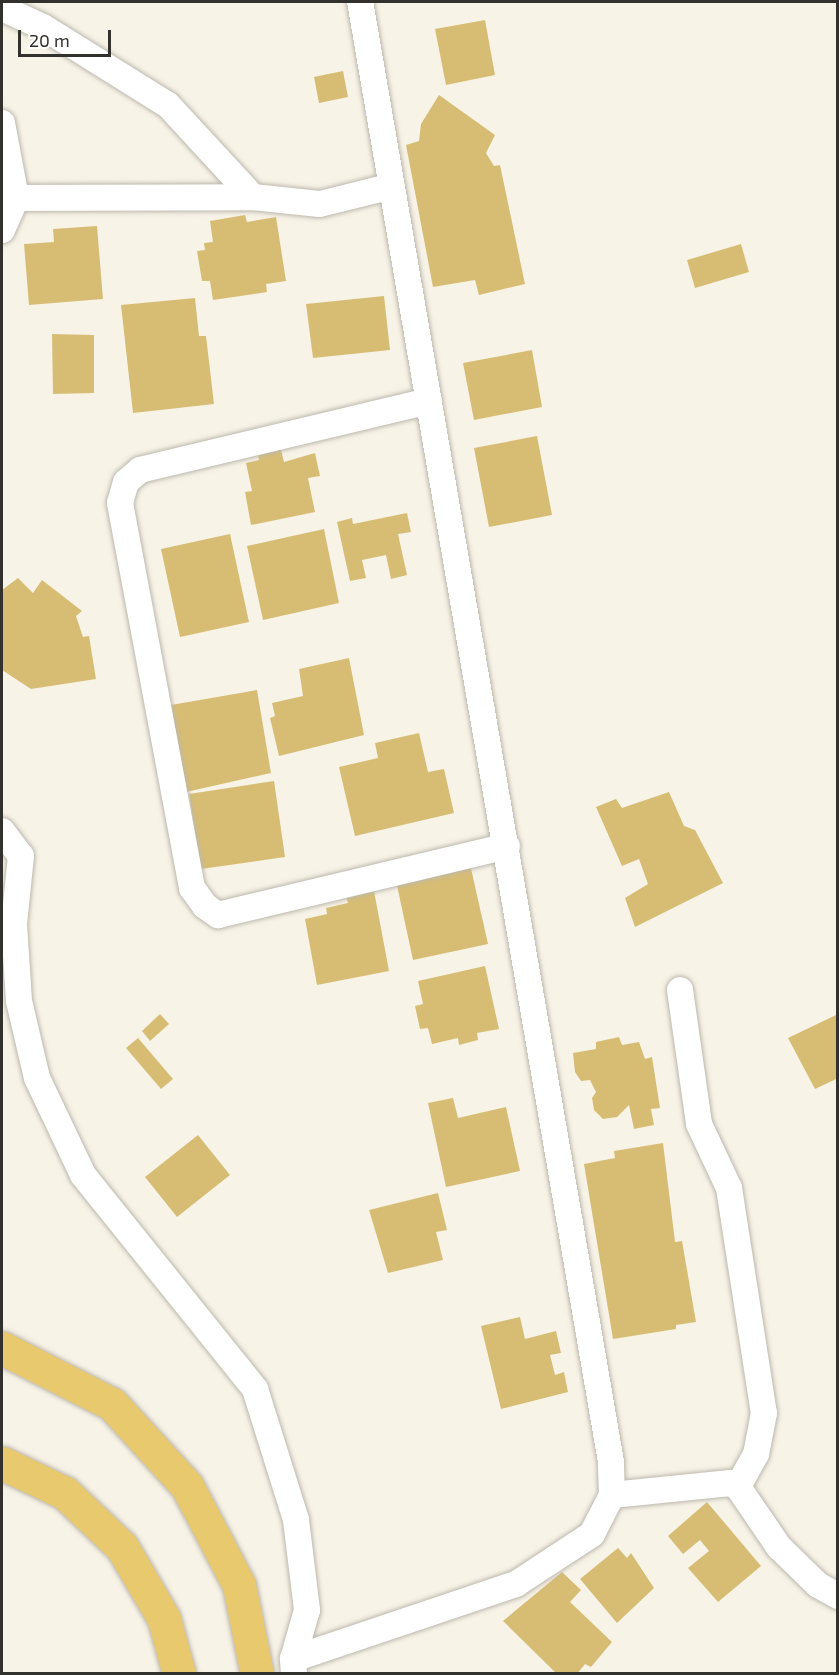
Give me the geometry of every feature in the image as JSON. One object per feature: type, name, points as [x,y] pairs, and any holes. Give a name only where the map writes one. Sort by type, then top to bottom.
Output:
[{"type":"highway","points":[[2,1348],[112,1404],[187,1486],[239,1586],[257,1674]]},
{"type":"highway","points":[[2,1463],[64,1493],[122,1547],[164,1619],[179,1674]]},
{"type":"street","points":[[294,1666],[516,1584],[592,1534],[612,1495],[610,1462],[507,846],[466,632],[429,401],[360,2]]},
{"type":"street","points":[[2,8],[43,27],[168,105],[253,197]]},
{"type":"street","points":[[2,123],[16,198],[2,230]]},
{"type":"street","points":[[16,198],[253,197],[320,204],[392,186]]},
{"type":"street","points":[[429,401],[140,470],[126,482],[120,504],[192,888],[205,906],[218,915],[507,846]]},
{"type":"street","points":[[2,831],[21,856],[14,924],[19,1001],[37,1078],[83,1175],[255,1389],[296,1520],[307,1610],[294,1666]]},
{"type":"street","points":[[680,990],[699,1124],[729,1188],[764,1413],[756,1454],[738,1487]]},
{"type":"street","points":[[612,1495],[720,1481],[738,1487],[779,1548],[818,1585],[837,1596]]},
{"type":"building","points":[[485,20],[495,75],[446,85],[435,29]]},
{"type":"building","points":[[343,71],[348,97],[319,103],[314,77]]},
{"type":"building","points":[[439,95],[495,135],[486,153],[494,166],[500,165],[525,284],[479,295],[475,280],[433,287],[406,145],[419,141],[421,124]]},
{"type":"building","points":[[245,215],[247,222],[276,217],[286,281],[266,284],[267,292],[213,300],[210,281],[202,281],[197,251],[205,250],[204,243],[213,242],[210,221]]},
{"type":"building","points":[[97,226],[103,299],[29,305],[24,244],[54,242],[53,229]]},
{"type":"building","points":[[741,244],[749,272],[695,288],[687,260]]},
{"type":"building","points":[[384,296],[390,350],[313,358],[306,304]]},
{"type":"building","points":[[195,298],[199,336],[206,336],[214,404],[133,413],[121,305]]},
{"type":"building","points":[[52,334],[94,335],[94,393],[53,394]]},
{"type":"building","points":[[532,350],[542,407],[474,420],[463,363]]},
{"type":"building","points":[[537,436],[552,515],[489,527],[474,448]]},
{"type":"building","points":[[280,446],[284,462],[315,453],[320,476],[308,478],[315,512],[251,525],[245,492],[252,491],[246,463],[259,460],[257,450]]},
{"type":"building","points":[[407,513],[411,532],[398,534],[407,575],[391,579],[386,555],[362,560],[366,578],[350,581],[337,522],[352,518],[353,524]]},
{"type":"building","points":[[324,529],[339,603],[263,620],[247,546]]},
{"type":"building","points":[[230,534],[249,622],[180,637],[161,549]]},
{"type":"building","points":[[18,578],[33,593],[42,580],[82,611],[76,616],[83,637],[89,636],[96,679],[31,689],[2,670],[2,590]]},
{"type":"building","points":[[349,658],[364,735],[279,756],[270,718],[275,716],[272,703],[303,696],[299,669]]},
{"type":"building","points":[[257,690],[271,773],[186,792],[171,705]]},
{"type":"building","points":[[419,733],[428,772],[444,769],[454,813],[355,836],[339,767],[378,758],[375,743]]},
{"type":"building","points":[[274,781],[285,857],[201,869],[189,794]]},
{"type":"building","points":[[669,792],[684,826],[695,830],[723,883],[635,927],[625,898],[648,884],[639,859],[622,866],[596,807],[616,799],[622,808]]},
{"type":"building","points":[[470,864],[488,944],[413,960],[396,881]]},
{"type":"building","points":[[374,891],[389,971],[317,985],[305,919],[327,914],[326,908],[348,903],[346,896]]},
{"type":"building","points":[[485,966],[499,1029],[477,1033],[478,1040],[459,1045],[458,1038],[432,1044],[428,1028],[420,1029],[415,1006],[423,1004],[418,981]]},
{"type":"building","points":[[160,1014],[169,1024],[150,1041],[142,1031]]},
{"type":"building","points":[[838,1014],[838,1078],[815,1089],[788,1038]]},
{"type":"building","points":[[619,1037],[622,1045],[639,1042],[645,1059],[652,1057],[660,1108],[651,1109],[654,1125],[634,1129],[629,1105],[617,1117],[603,1119],[594,1110],[592,1098],[596,1092],[590,1080],[581,1081],[575,1072],[573,1053],[596,1049],[596,1042]]},
{"type":"building","points":[[138,1038],[173,1079],[161,1089],[126,1048]]},
{"type":"building","points":[[453,1098],[458,1118],[506,1107],[520,1171],[446,1187],[428,1103]]},
{"type":"building","points":[[198,1135],[230,1175],[177,1217],[145,1177]]},
{"type":"building","points":[[663,1143],[675,1242],[682,1241],[696,1322],[676,1325],[676,1329],[613,1339],[584,1164],[615,1158],[614,1151]]},
{"type":"building","points":[[438,1193],[447,1230],[436,1232],[443,1260],[388,1273],[369,1210]]},
{"type":"building","points":[[520,1317],[525,1339],[556,1331],[561,1353],[550,1355],[555,1375],[564,1372],[568,1392],[501,1409],[481,1326]]},
{"type":"building","points":[[707,1502],[761,1566],[718,1602],[688,1568],[709,1551],[700,1540],[683,1554],[668,1536]]},
{"type":"building","points":[[618,1548],[627,1558],[631,1553],[654,1588],[617,1623],[580,1579]]},
{"type":"building","points":[[562,1572],[581,1590],[570,1602],[612,1642],[591,1667],[585,1664],[577,1674],[557,1674],[503,1621]]}]
